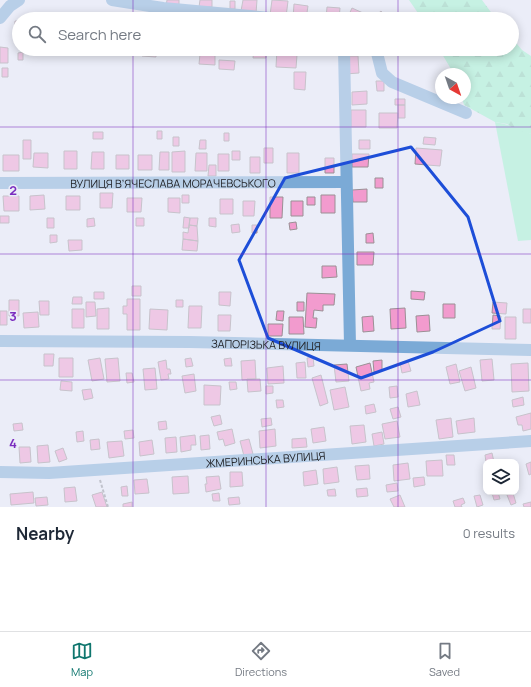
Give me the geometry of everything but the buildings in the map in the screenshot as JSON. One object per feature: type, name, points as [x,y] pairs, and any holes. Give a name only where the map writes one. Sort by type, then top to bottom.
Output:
[{"type":"street","points":[[0,18],[10,6],[19,0]]},
{"type":"street","points":[[112,0],[163,8],[206,12]]},
{"type":"street","points":[[344,56],[350,345]]},
{"type":"street","points":[[378,56],[382,72],[392,82],[466,113]]},
{"type":"street","name":"ВУЛИЦЯ В’ЯЧЕСЛАВА МОРАЧЕВСЬКОГО","points":[[0,183],[346,182]]},
{"type":"street","name":"ЗАПОРІЗЬКА ВУЛИЦЯ","points":[[0,341],[350,345],[531,350]]},
{"type":"street","name":"ЖМЕРИНСЬКА ВУЛИЦЯ","points":[[0,472],[49,473],[531,441]]},
{"type":"path","points":[[100,479],[108,507]]},
{"type":"highlighted area","points":[[411,147],[468,217],[500,321],[433,352],[361,378],[268,338],[239,260],[285,178]]},
{"type":"green space","points":[[409,0],[482,0],[491,12],[417,12]]},
{"type":"green space","points":[[519,46],[531,56],[531,134],[515,129],[507,124],[495,122],[464,105],[471,104],[471,68],[450,68],[443,56],[519,56]]},
{"type":"green space","points":[[495,122],[513,126],[531,134],[531,240],[518,241]]}]
